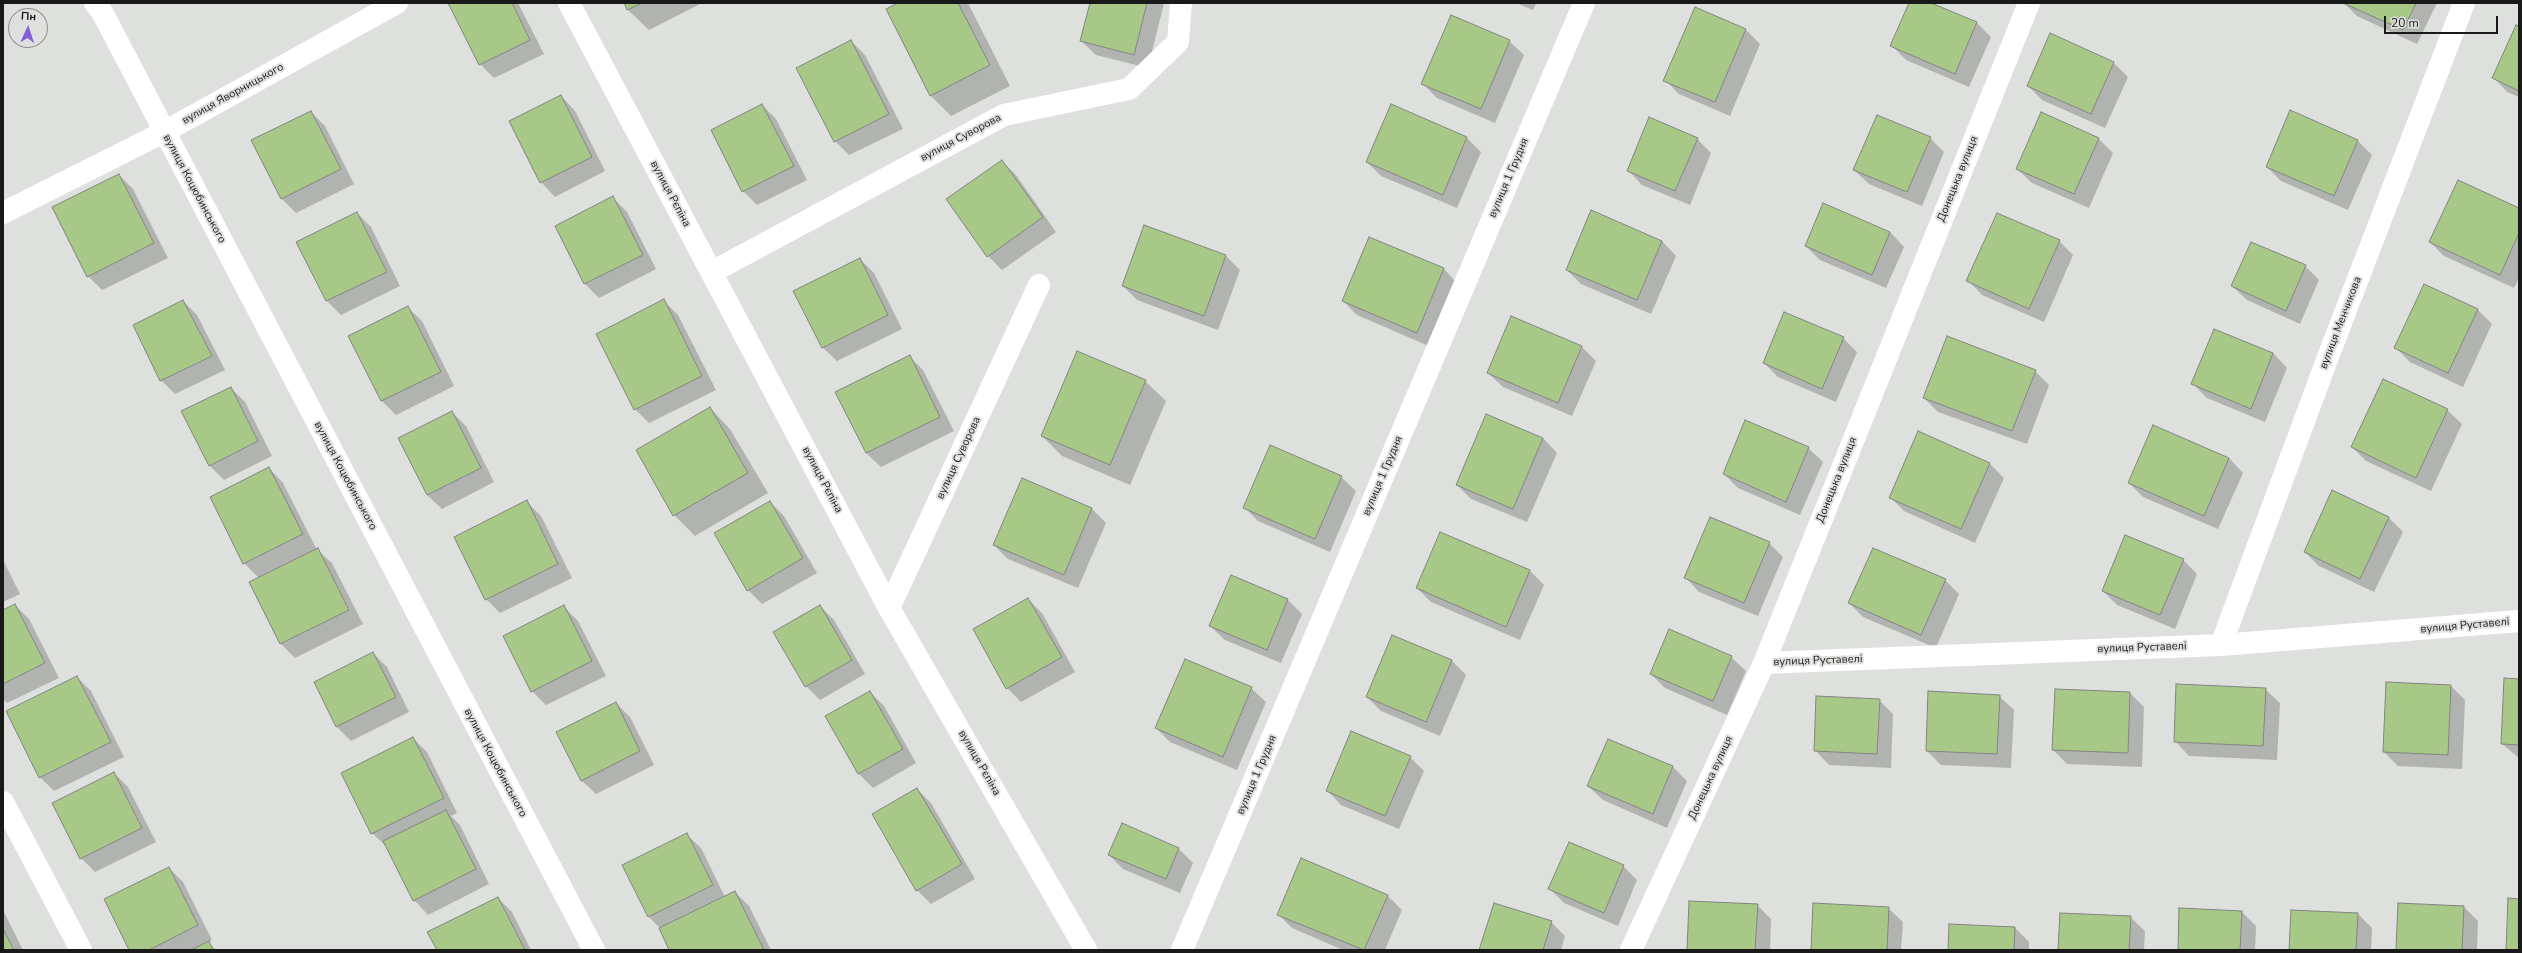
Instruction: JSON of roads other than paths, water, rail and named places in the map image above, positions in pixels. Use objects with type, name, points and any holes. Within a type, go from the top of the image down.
[{"type":"street","name":"вулиця Коцюбинського","points":[[95,3],[102,12],[594,950]]},
{"type":"street","name":"вулиця Яворницького","points":[[3,213],[164,132],[397,3]]},
{"type":"street","name":"вулиця Рєпіна","points":[[569,3],[889,608],[1086,950]]},
{"type":"street","name":"вулиця Суворова","points":[[712,272],[1004,115],[1129,89],[1178,42],[1181,3]]},
{"type":"street","name":"вулиця 1 Грудня","points":[[1182,950],[1584,3]]},
{"type":"street","name":"Донецька вулиця","points":[[1631,950],[1764,663],[2029,3]]},
{"type":"street","name":"вулиця Менчикова","points":[[2221,645],[2325,364],[2464,3]]},
{"type":"street","name":"вулиця Суворова","points":[[889,608],[1039,285]]},
{"type":"street","name":"вулиця Руставелі","points":[[1764,663],[2221,645],[2519,621]]},
{"type":"street","points":[[3,802],[81,950]]}]
